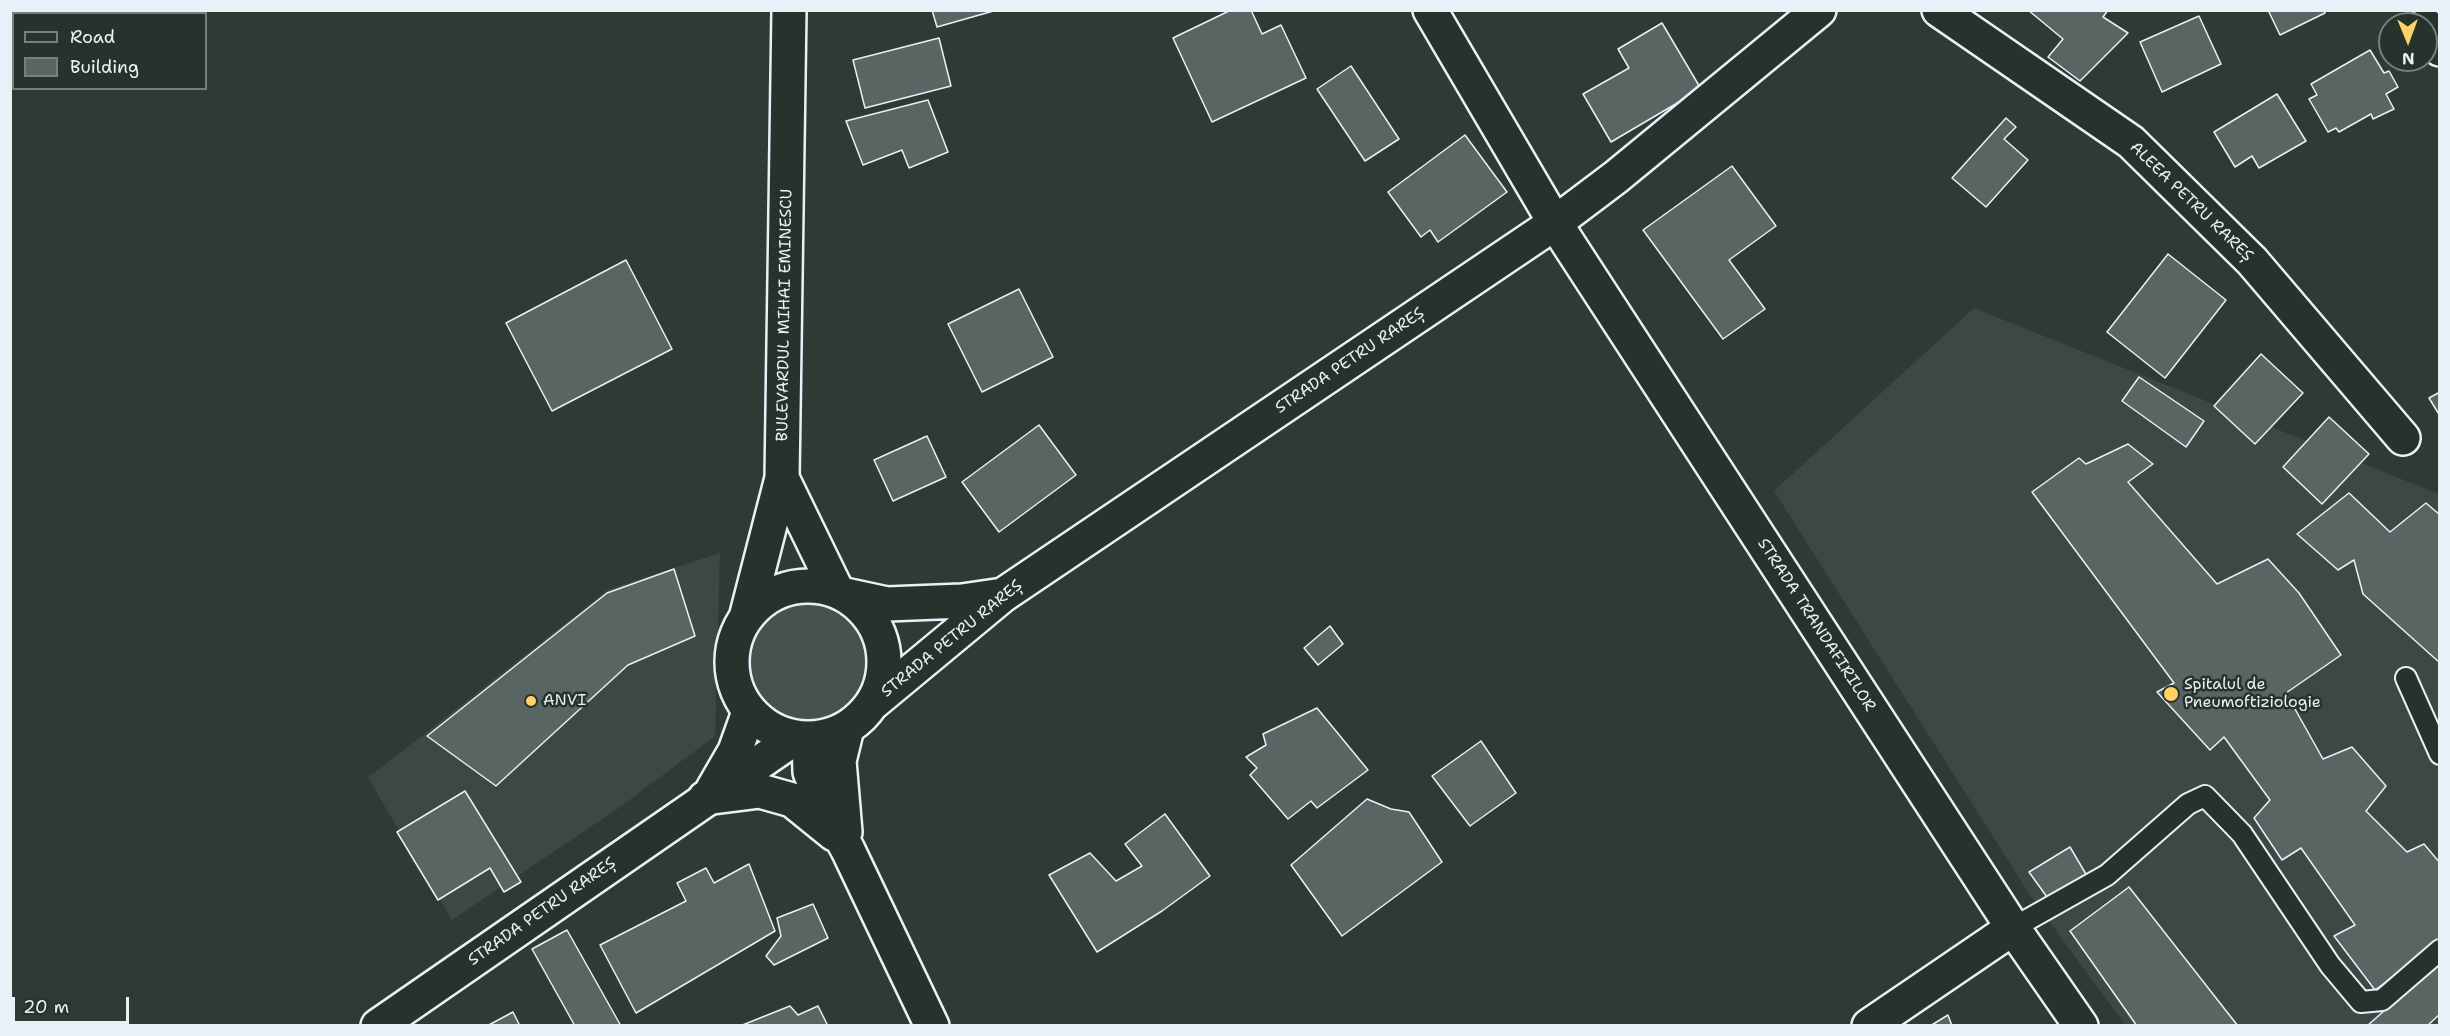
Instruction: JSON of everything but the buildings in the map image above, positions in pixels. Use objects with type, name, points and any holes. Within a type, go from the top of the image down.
[{"type":"street","name":"BULEVARDUL MIHAI EMINESCU","points":[[747,614],[782,478],[789,10]]},
{"type":"street","name":"STRADA TRANDAFIRILOR","points":[[1430,10],[1555,223],[2013,928],[2081,1026]]},
{"type":"street","name":"STRADA PETRU RAREȘ","points":[[874,702],[1003,595],[1555,223],[1616,177],[1819,10]]},
{"type":"street","name":"ALEEA PETRU RAREȘ","points":[[1939,10],[2132,142],[2252,261],[2403,438]]},
{"type":"street","points":[[782,478],[841,593],[865,611],[878,632],[884,655],[883,679],[874,702],[862,717],[847,728],[829,736],[802,739],[769,729],[748,712],[735,689],[730,664],[734,638],[747,614],[766,598],[788,588],[813,586],[841,593],[887,604],[962,601],[1003,595]]},
{"type":"street","name":"STRADA PETRU RAREȘ","points":[[705,798],[728,766],[748,712]]},
{"type":"street","points":[[846,846],[840,761],[847,728]]},
{"type":"street","points":[[802,739],[810,772],[823,804],[846,846],[932,1026]]},
{"type":"street","name":"STRADA PETRU RAREȘ","points":[[378,1026],[705,798],[802,739]]},
{"type":"street","points":[[705,798],[760,791],[792,800],[822,823],[846,846]]},
{"type":"street","points":[[1869,1026],[2013,928]]},
{"type":"lane","points":[[2406,678],[2439,754]]},
{"type":"lane","points":[[2013,928],[2107,875],[2188,804],[2205,796],[2242,834],[2330,965],[2361,1002],[2382,1000],[2439,950]]},
{"type":"shaded area","name":"Spitalul de Pneumoftiziologie","points":[[1974,308],[2439,494],[2439,1025],[2125,1025],[2030,895],[1774,491]]},
{"type":"shaded area","points":[[720,553],[715,736],[616,810],[452,920],[368,778],[609,589]]},
{"type":"shaded area","points":[[808,597],[833,602],[854,615],[867,636],[872,661],[867,686],[854,707],[833,720],[808,725],[783,720],[762,707],[749,686],[744,661],[749,636],[762,615],[783,602]]},
{"type":"place","name":"Spitalul de Pneumoftiziologie","points":[[2171,694]]},
{"type":"place","name":"ANVI","points":[[531,701]]}]
